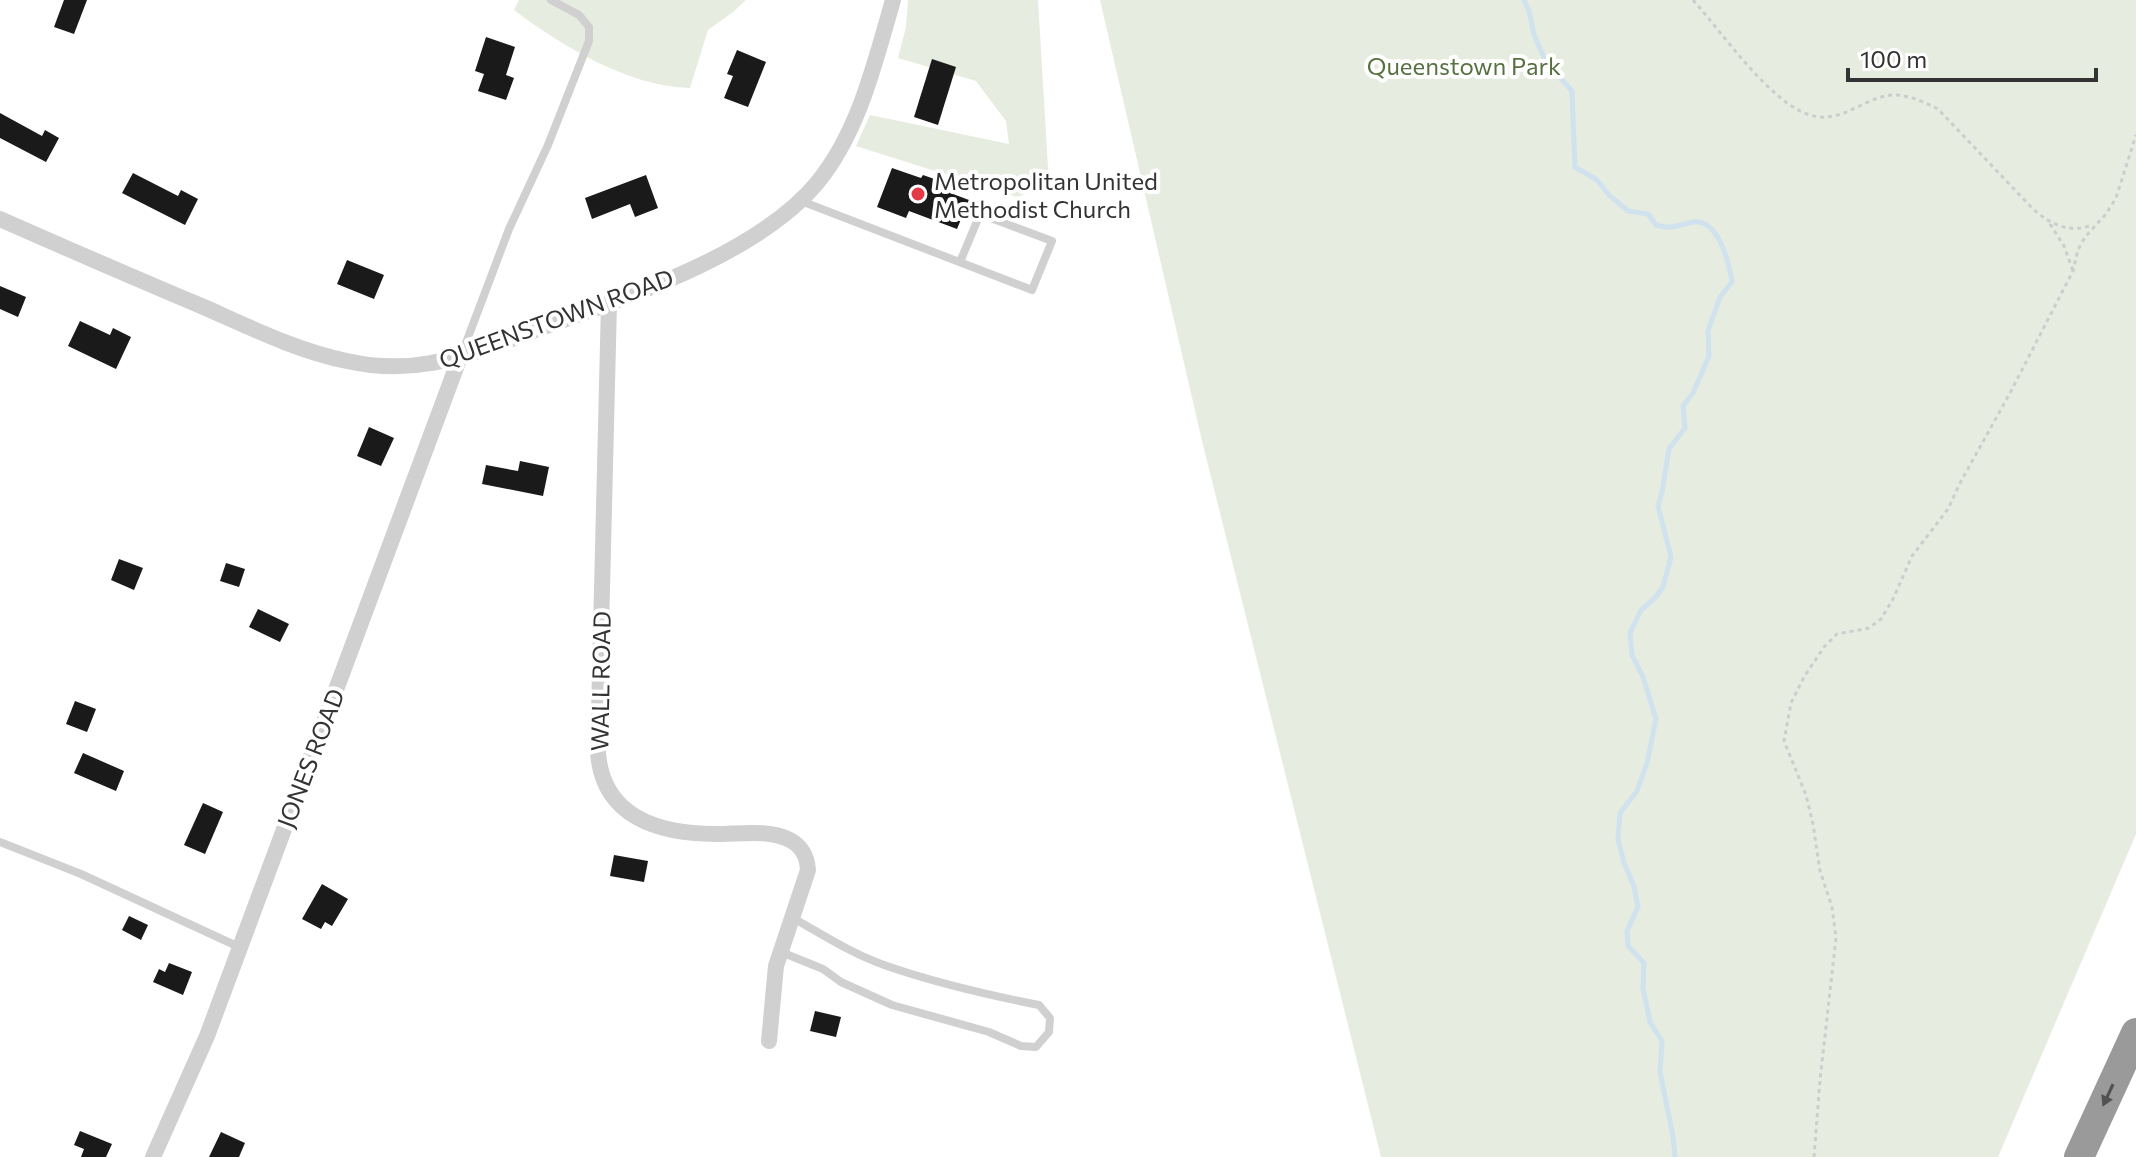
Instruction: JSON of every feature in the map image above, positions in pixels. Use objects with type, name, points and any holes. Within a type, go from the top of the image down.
[{"type":"highway","points":[[2079,1157],[2136,1033]]},
{"type":"street","name":"QUEENSTOWN ROAD","points":[[0,219],[244,325],[348,362],[400,366],[460,357],[682,274],[729,250],[782,217],[819,181],[850,128],[873,69],[893,0]]},
{"type":"street","name":"WALL ROAD","points":[[609,303],[599,771],[624,810],[653,825],[709,834],[777,836],[790,840],[807,858],[808,870],[776,966],[769,1041]]},
{"type":"street","name":"JONES ROAD","points":[[153,1157],[207,1036],[460,357]]},
{"type":"lane","points":[[460,357],[509,229],[548,145],[589,41],[589,27],[579,15],[551,0]]},
{"type":"lane","points":[[801,201],[1032,290],[1052,241],[980,214],[960,262]]},
{"type":"lane","points":[[0,842],[81,874],[239,947]]},
{"type":"lane","points":[[781,952],[823,969],[841,982],[892,1005],[989,1032],[1021,1046],[1036,1047],[1049,1032],[1050,1018],[1039,1005],[885,966],[793,918]]},
{"type":"path","points":[[1693,0],[1744,60],[1794,109],[1812,116],[1833,117],[1886,96],[1921,100],[1938,109],[2048,222],[2064,246],[2073,271]]},
{"type":"path","points":[[1814,1157],[1836,938],[1832,907],[1820,871],[1806,795],[1784,741],[1791,703],[1824,647],[1837,634],[1869,628],[1881,619],[1912,556],[1948,509],[2073,271],[2085,237],[2116,198],[2136,135]]},
{"type":"path","points":[[2048,222],[2081,229],[2095,223]]},
{"type":"green space","points":[[519,0],[746,0],[708,30],[690,88],[644,80],[597,62],[514,10]]},
{"type":"green space","points":[[908,0],[1038,0],[1049,185],[1017,197],[856,146],[870,115],[1009,144],[1006,121],[976,81],[898,58],[906,27]]},
{"type":"green space","name":"Queenstown Park","points":[[1100,0],[2136,0],[2136,834],[1998,1157],[1381,1157],[1203,445]]},
{"type":"building","points":[[64,0],[87,0],[74,34],[54,27]]},
{"type":"building","points":[[486,37],[515,47],[506,75],[514,78],[506,100],[478,91],[484,74],[475,71]]},
{"type":"building","points":[[737,50],[766,62],[748,107],[724,98],[733,76],[727,74]]},
{"type":"building","points":[[932,59],[956,67],[938,125],[914,117]]},
{"type":"building","points":[[0,113],[42,136],[45,130],[59,138],[46,162],[0,138]]},
{"type":"building","name":"Metropolitan United Methodist Church","points":[[892,168],[940,181],[937,188],[969,200],[957,229],[909,211],[906,218],[877,207]]},
{"type":"building","points":[[133,173],[178,196],[181,190],[198,199],[185,225],[122,193]]},
{"type":"building","points":[[646,175],[658,208],[635,217],[630,204],[592,219],[585,198]]},
{"type":"building","points":[[347,260],[384,275],[374,299],[337,284]]},
{"type":"building","points":[[0,286],[26,297],[18,317],[0,309]]},
{"type":"building","points":[[80,321],[110,335],[113,328],[131,337],[116,369],[68,346]]},
{"type":"building","points":[[369,427],[394,438],[381,466],[357,456]]},
{"type":"building","points":[[520,461],[549,467],[543,496],[482,484],[486,465],[518,471]]},
{"type":"building","points":[[119,559],[143,568],[134,590],[111,580]]},
{"type":"building","points":[[226,563],[245,569],[239,587],[220,581]]},
{"type":"building","points":[[258,609],[289,624],[280,642],[249,627]]},
{"type":"building","points":[[75,701],[96,709],[87,732],[66,724]]},
{"type":"building","points":[[83,753],[124,771],[116,791],[74,773]]},
{"type":"building","points":[[203,803],[223,812],[205,854],[184,845]]},
{"type":"building","points":[[614,855],[648,861],[644,882],[610,876]]},
{"type":"building","points":[[322,884],[348,899],[332,926],[325,922],[321,929],[302,919]]},
{"type":"building","points":[[129,916],[148,925],[141,940],[122,930]]},
{"type":"building","points":[[169,963],[192,972],[183,995],[153,982],[159,969],[165,972]]},
{"type":"building","points":[[815,1011],[841,1017],[836,1037],[810,1031]]},
{"type":"building","points":[[80,1131],[112,1144],[106,1157],[81,1157],[84,1149],[74,1145]]},
{"type":"building","points":[[221,1132],[245,1143],[239,1157],[209,1157]]},
{"type":"waterway","points":[[1524,0],[1546,62],[1572,91],[1575,167],[1597,180],[1628,211],[1648,214],[1656,225],[1672,227],[1693,222],[1710,227],[1721,244],[1732,282],[1720,297],[1708,331],[1709,356],[1693,393],[1683,406],[1685,428],[1669,449],[1658,506],[1671,557],[1663,587],[1641,610],[1630,633],[1632,655],[1643,677],[1656,719],[1647,763],[1637,791],[1620,813],[1618,839],[1638,907],[1627,931],[1628,946],[1644,963],[1643,988],[1650,1022],[1662,1041],[1660,1072],[1675,1157]]},
{"type":"place","name":"Metropolitan United Methodist Church","points":[[918,194]]}]
